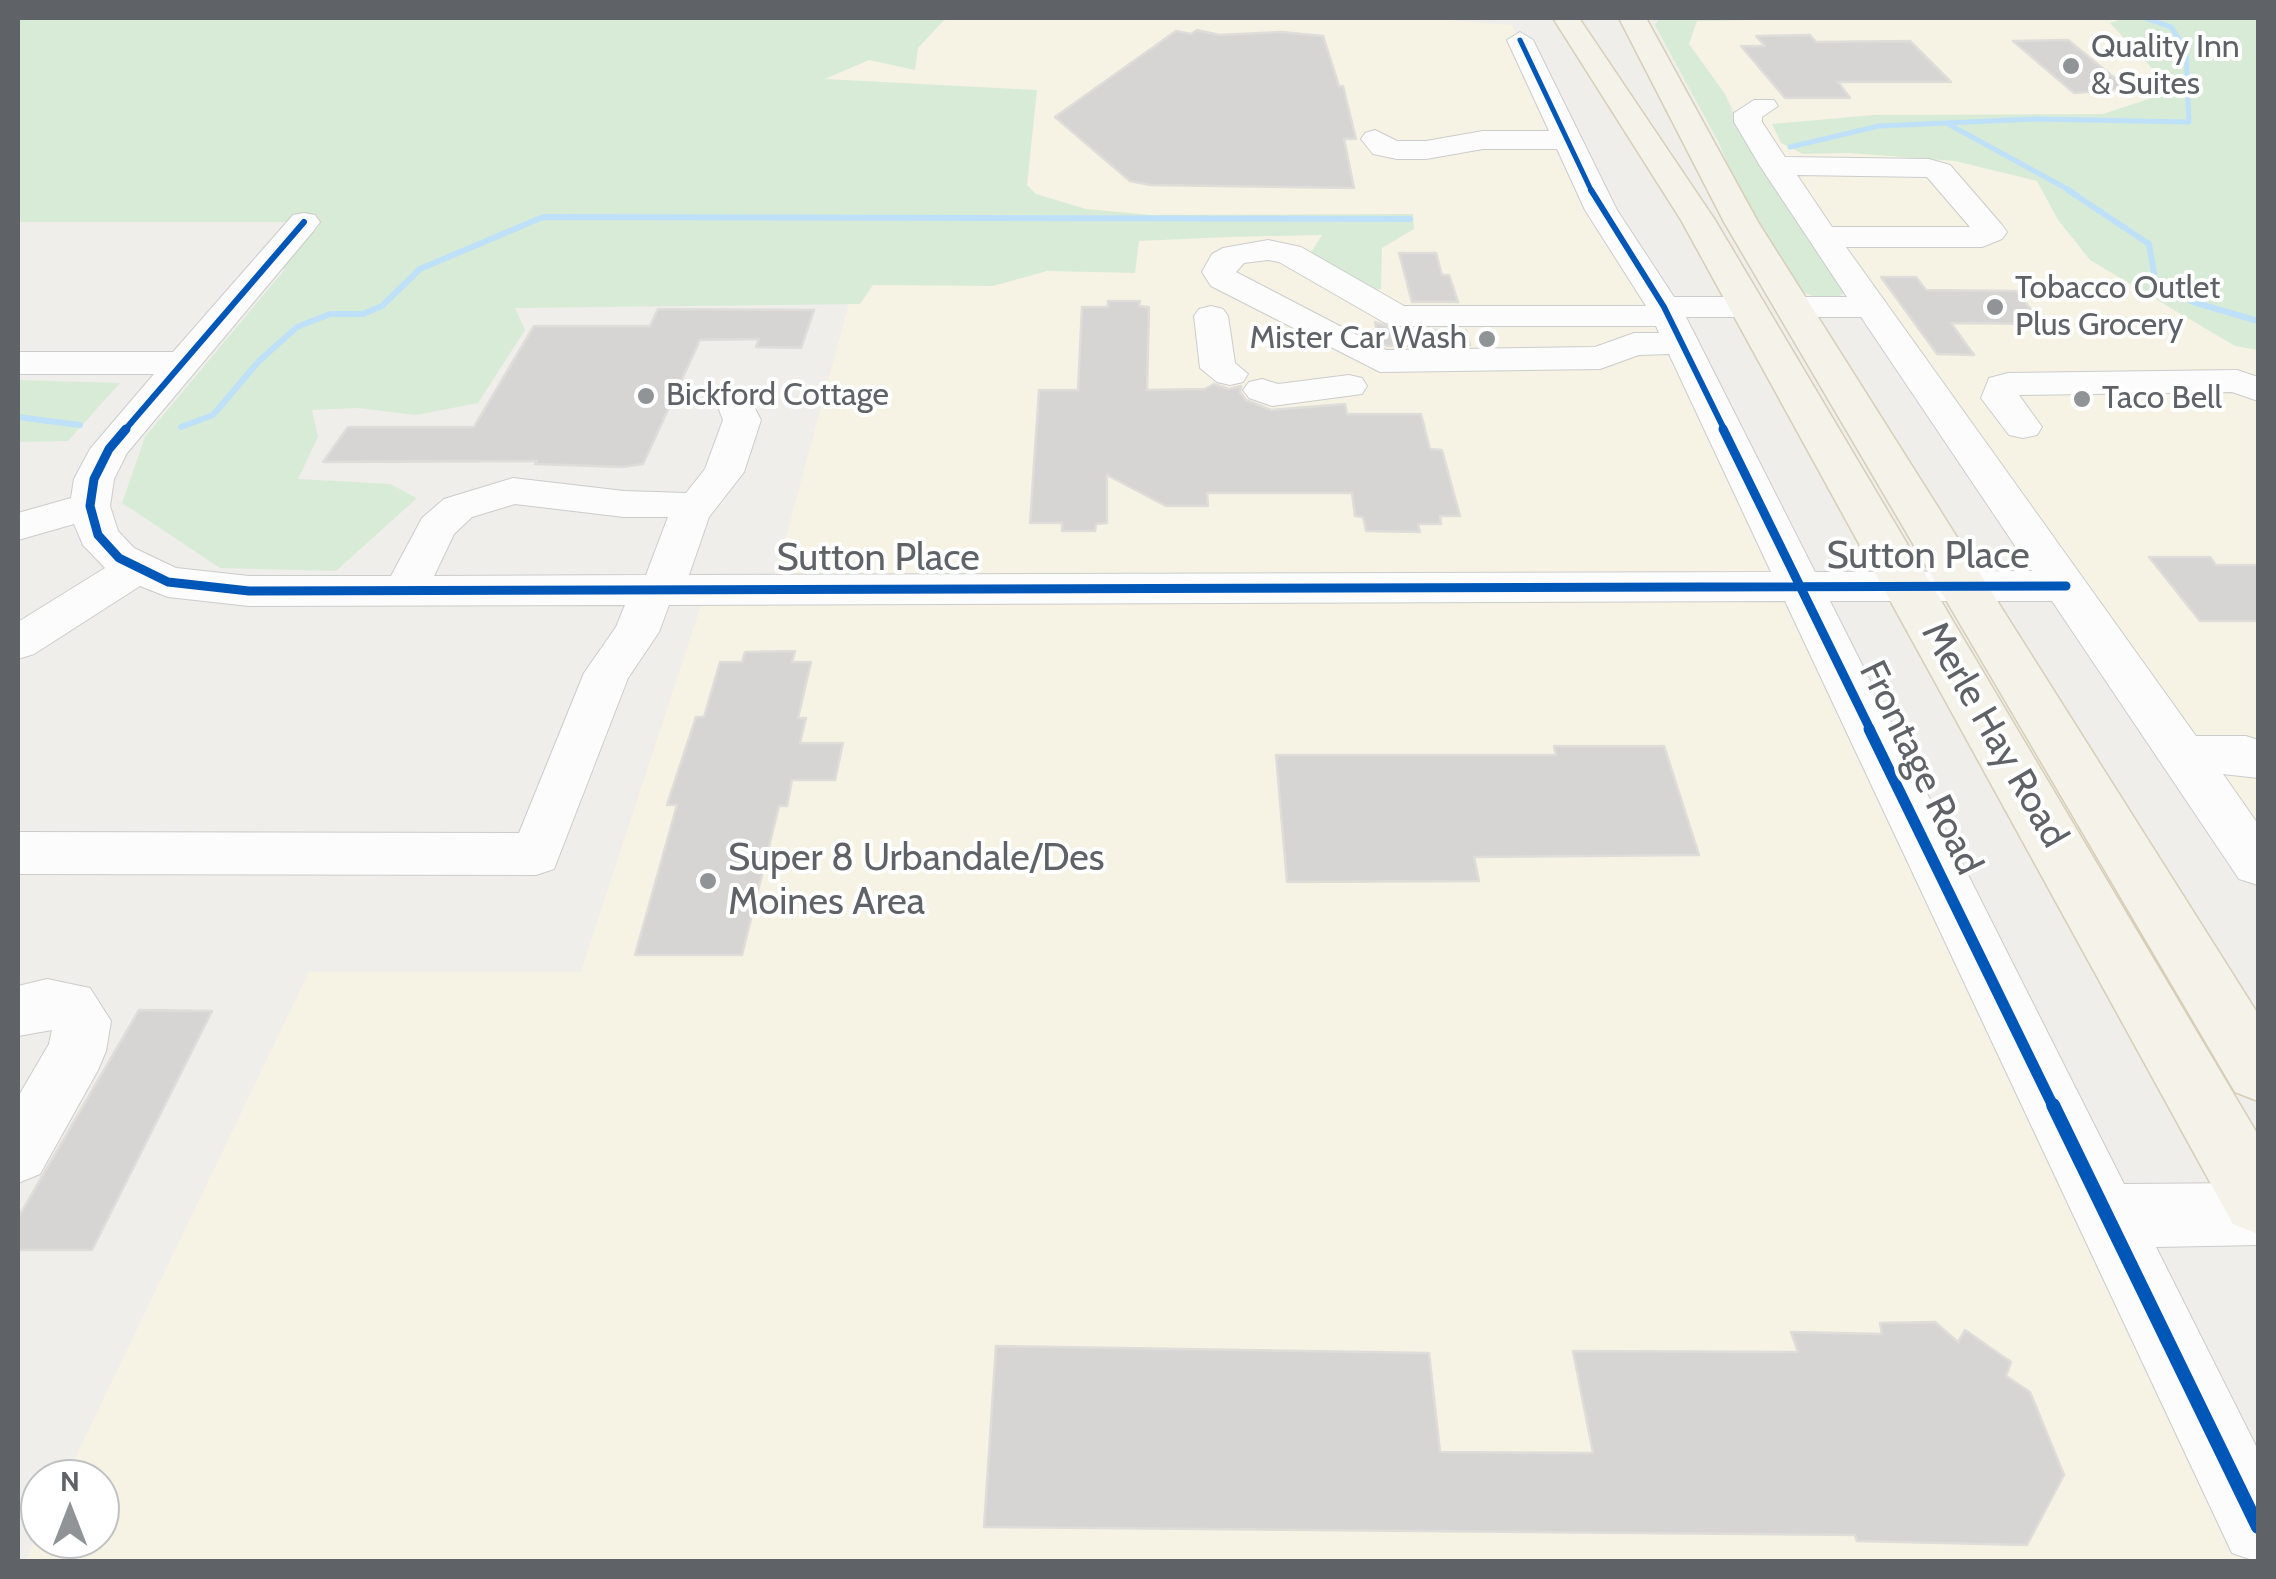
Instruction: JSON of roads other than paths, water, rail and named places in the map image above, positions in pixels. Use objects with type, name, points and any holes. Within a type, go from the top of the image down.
[{"type":"main road","name":"Merle Hay Road","points":[[1566,18],[1698,220],[1771,307],[1965,587],[2258,1071]]},
{"type":"main road","name":"Merle Hay Road","points":[[1632,18],[1741,222],[1771,307],[1909,587],[2258,1200]]},
{"type":"street","name":"Frontage Road","points":[[1520,40],[1600,210],[1671,322],[2258,1527]]},
{"type":"street","points":[[1764,106],[1748,113],[1748,122],[1775,166],[2258,864]]},
{"type":"street","points":[[1435,120],[1564,134]]},
{"type":"street","points":[[1378,128],[1383,148],[1398,150],[1564,134]]},
{"type":"street","points":[[1775,166],[1929,168],[1938,172],[1991,232],[1982,237],[1822,237]]},
{"type":"street","points":[[18,527],[90,506],[94,479],[109,449],[304,222]]},
{"type":"street","points":[[1671,322],[1600,358],[1380,360],[1223,279],[1219,272],[1224,261],[1235,255],[1268,250],[1288,254],[1397,316],[1671,322],[1771,307],[1871,307]]},
{"type":"street","points":[[1211,316],[1218,368],[1282,394],[1348,386]]},
{"type":"street","points":[[18,363],[182,363]]},
{"type":"street","points":[[2022,427],[2000,398],[2002,386],[2237,381],[2258,390]]},
{"type":"street","points":[[18,853],[536,854],[607,673],[638,632],[690,514],[724,472],[739,436],[742,420],[737,407]]},
{"type":"street","points":[[405,590],[437,526],[458,508],[482,498],[513,491],[541,492],[624,504],[680,504],[690,514]]},
{"type":"street","name":"Sutton Place","points":[[90,506],[98,535],[119,558],[168,582],[204,589],[2066,586]]},
{"type":"street","points":[[18,643],[137,568]]},
{"type":"street","points":[[2182,754],[2254,754]]},
{"type":"street","points":[[18,1011],[47,1004],[70,1006],[82,1021],[77,1051],[24,1132]]},
{"type":"street","points":[[2106,1216],[2258,1214]]},
{"type":"waterway","points":[[1790,147],[1879,126],[2035,119],[2189,122],[2186,49],[2171,27],[2145,18]]},
{"type":"waterway","points":[[1950,125],[2073,192]]},
{"type":"waterway","points":[[2068,190],[2149,244],[2155,279],[2193,302],[2258,321]]},
{"type":"waterway","points":[[181,427],[213,415],[259,361],[297,327],[330,314],[363,314],[382,306],[420,269],[543,217],[1410,219]]},
{"type":"waterway","points":[[18,417],[80,425]]},
{"type":"place","name":"Quality Inn & Suites","points":[[2071,66]]},
{"type":"place","name":"Tobacco Outlet Plus Grocery","points":[[1995,307]]},
{"type":"place","name":"Mister Car Wash","points":[[1487,339]]},
{"type":"place","name":"Bickford Cottage","points":[[646,396]]},
{"type":"place","name":"Taco Bell","points":[[2082,399]]},
{"type":"place","name":"Super 8 Urbandale/Des Moines Area","points":[[708,881]]}]
